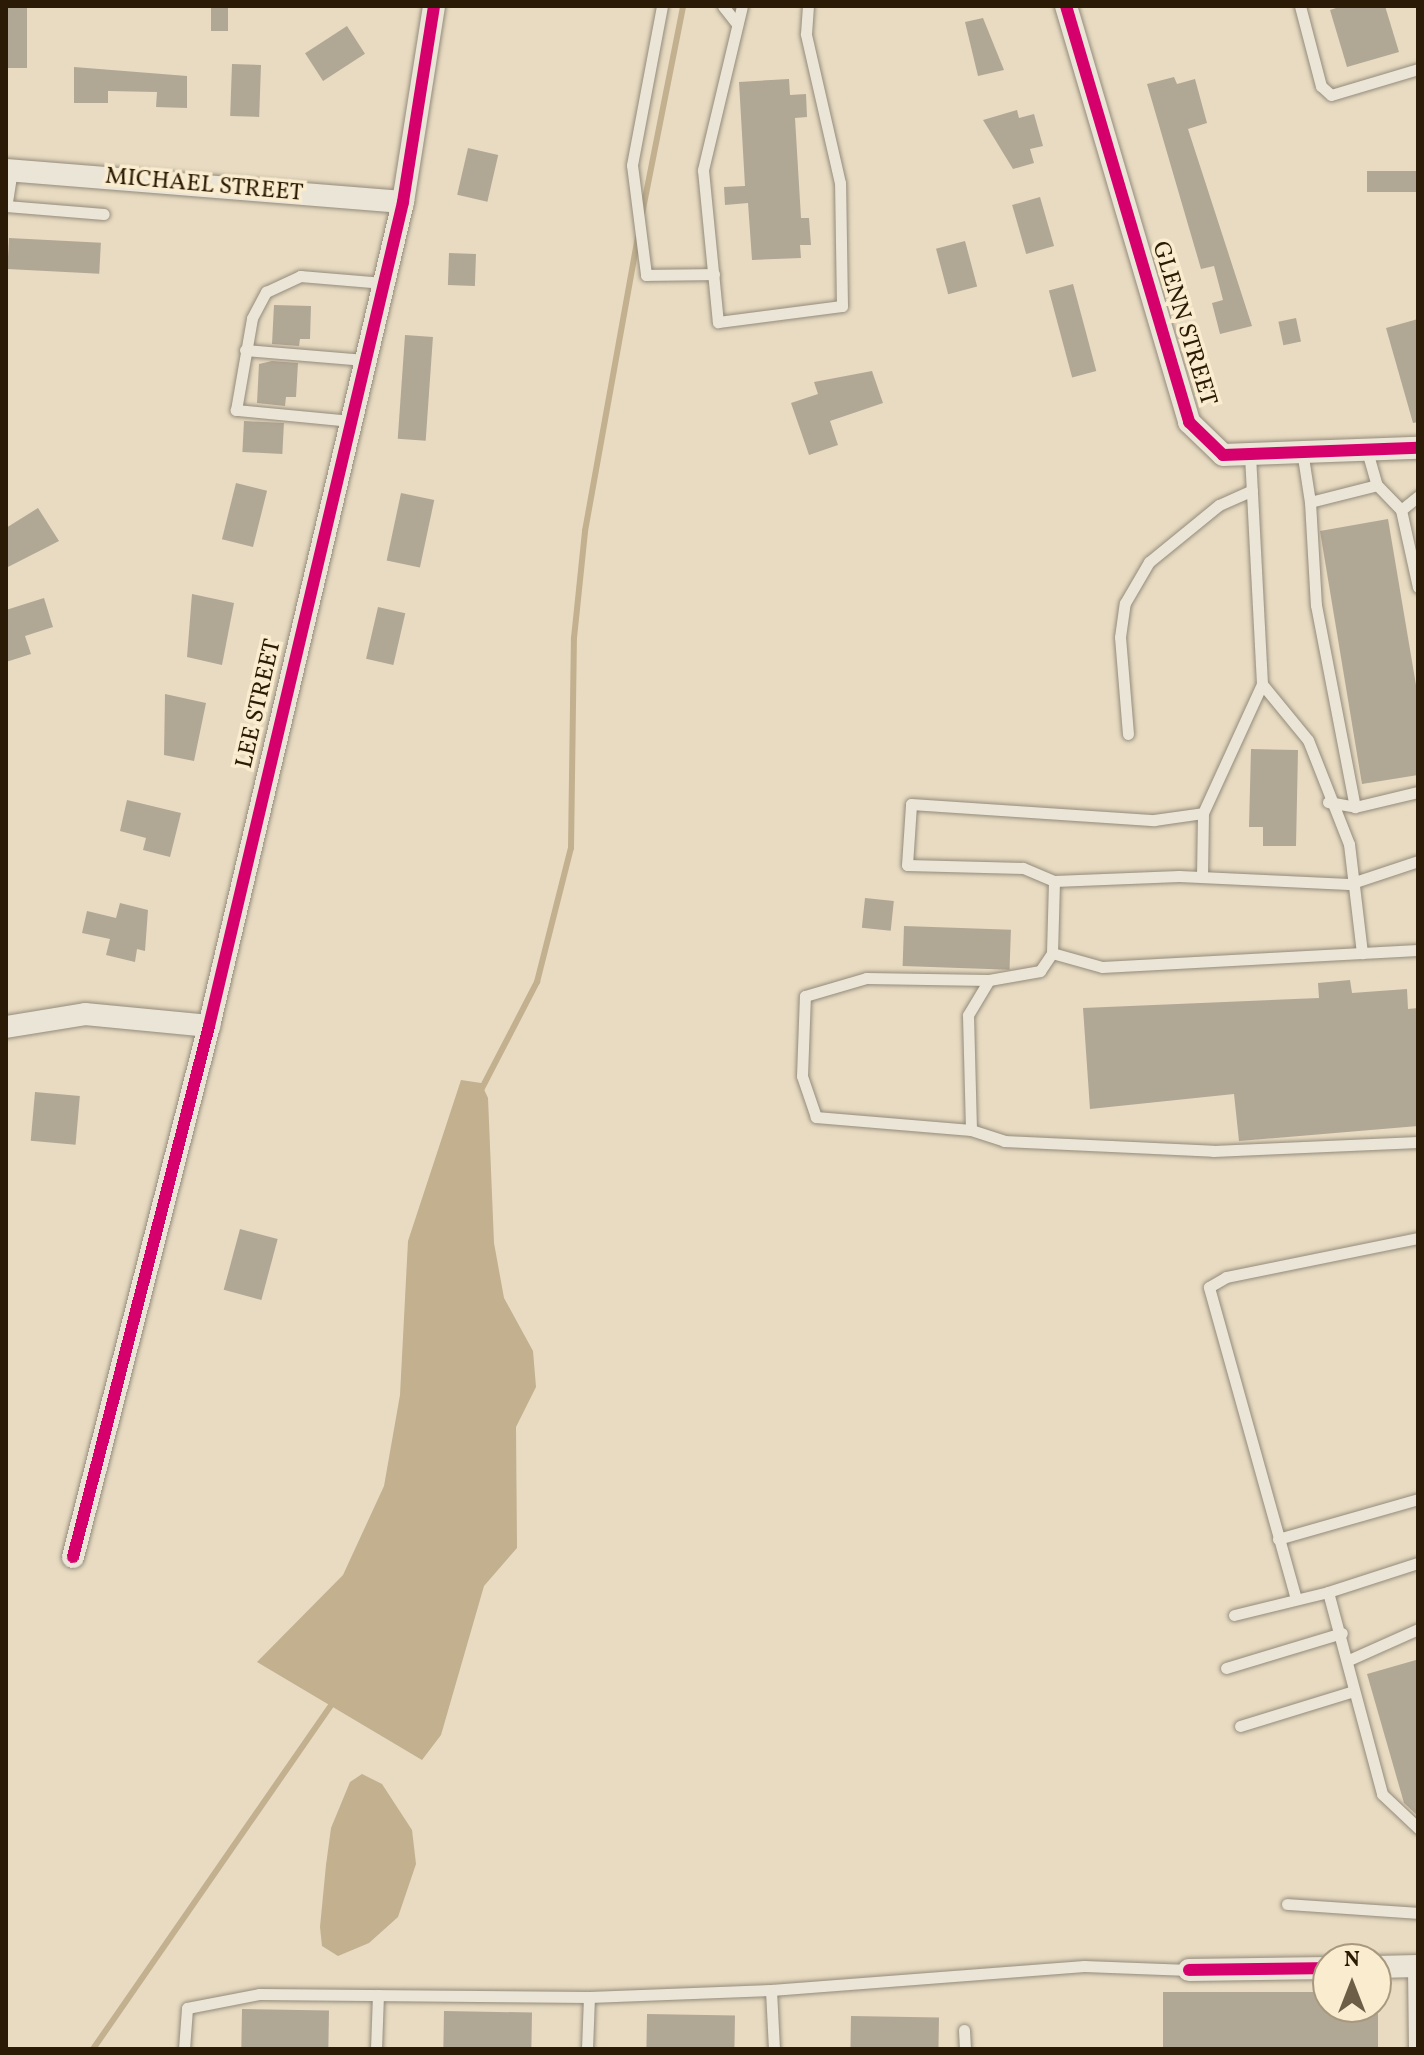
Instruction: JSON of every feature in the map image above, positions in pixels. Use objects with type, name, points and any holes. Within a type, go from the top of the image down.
[{"type":"street","name":"LEE STREET","points":[[73,1557],[209,1026],[403,202],[434,6]]},
{"type":"street","name":"GLENN STREET","points":[[1066,6],[1189,422],[1223,455],[1303,457],[1418,448]]},
{"type":"street","name":"MICHAEL STREET","points":[[9,170],[403,202]]},
{"type":"street","points":[[6,1027],[85,1014],[209,1026]]},
{"type":"street","points":[[1392,1967],[1416,1966]]},
{"type":"street","points":[[1189,1970],[1312,1968]]},
{"type":"lane","points":[[662,6],[632,165],[646,275],[714,274]]},
{"type":"lane","points":[[723,6],[737,24]]},
{"type":"lane","points":[[742,6],[703,170],[718,322],[842,306],[840,183],[806,34],[808,6]]},
{"type":"lane","points":[[1300,6],[1321,86],[1331,95],[1418,69]]},
{"type":"lane","points":[[9,170],[6,206],[104,214]]},
{"type":"lane","points":[[351,421],[236,410],[252,318],[280,281],[329,275],[384,283]]},
{"type":"lane","points":[[245,350],[365,360]]},
{"type":"lane","points":[[1367,451],[1377,485],[1401,510],[1418,587]]},
{"type":"lane","points":[[1202,877],[1203,813],[1262,684],[1250,455]]},
{"type":"lane","points":[[1303,457],[1310,502],[1316,605],[1355,807]]},
{"type":"lane","points":[[1310,502],[1377,485]]},
{"type":"lane","points":[[1128,734],[1120,637],[1125,603],[1149,562],[1219,505],[1252,490]]},
{"type":"lane","points":[[1401,510],[1418,496]]},
{"type":"lane","points":[[1262,684],[1308,740],[1328,802],[1349,844],[1349,884],[1362,953]]},
{"type":"lane","points":[[1328,802],[1355,807],[1418,792]]},
{"type":"lane","points":[[1203,813],[1154,820],[911,804],[907,865],[1023,868],[1054,881],[1202,877],[1349,884],[1418,861]]},
{"type":"lane","points":[[1054,881],[1052,953],[1040,971],[989,980],[866,978],[805,996],[802,1076],[816,1117],[971,1130],[1004,1141],[1213,1151],[1418,1142]]},
{"type":"lane","points":[[1052,953],[1102,967],[1418,950]]},
{"type":"lane","points":[[971,1130],[968,1015],[989,980]]},
{"type":"lane","points":[[1296,1599],[1209,1287],[1226,1277],[1418,1238]]},
{"type":"lane","points":[[1278,1539],[1418,1499]]},
{"type":"lane","points":[[1234,1615],[1328,1592],[1418,1563]]},
{"type":"lane","points":[[1328,1592],[1351,1659],[1354,1691],[1382,1794],[1418,1828]]},
{"type":"lane","points":[[1351,1659],[1418,1629]]},
{"type":"lane","points":[[1226,1668],[1342,1633]]},
{"type":"lane","points":[[1240,1726],[1354,1691]]},
{"type":"lane","points":[[1287,1904],[1418,1913]]},
{"type":"lane","points":[[184,2049],[187,2008],[259,1994],[589,1997],[771,1990],[1084,1966],[1189,1970]]},
{"type":"lane","points":[[1414,2049],[1416,1966]]},
{"type":"lane","points":[[771,1990],[774,2049]]},
{"type":"lane","points":[[376,2049],[378,1995]]},
{"type":"lane","points":[[587,2049],[589,1997]]},
{"type":"lane","points":[[964,2030],[965,2049]]},
{"type":"shaded area","points":[[461,1080],[481,1083],[488,1098],[494,1243],[504,1298],[533,1351],[536,1387],[516,1427],[517,1548],[484,1586],[441,1735],[422,1760],[257,1662],[343,1575],[384,1486],[400,1395],[408,1241]]},
{"type":"shaded area","points":[[362,1774],[382,1784],[412,1830],[416,1864],[398,1917],[369,1943],[338,1956],[322,1946],[320,1927],[326,1865],[331,1828],[350,1782]]},
{"type":"building","points":[[6,6],[27,6],[27,68],[6,68]]},
{"type":"building","points":[[211,6],[228,6],[228,31],[211,31]]},
{"type":"building","points":[[1342,6],[1385,6],[1399,52],[1347,67],[1330,10]]},
{"type":"building","points":[[983,18],[1004,70],[978,76],[965,22]]},
{"type":"building","points":[[347,26],[365,54],[323,81],[305,53]]},
{"type":"building","points":[[232,64],[261,65],[259,117],[230,116]]},
{"type":"building","points":[[74,67],[187,76],[187,108],[156,107],[157,92],[108,91],[108,103],[74,103]]},
{"type":"building","points":[[1174,77],[1177,84],[1195,79],[1207,123],[1188,129],[1252,326],[1220,334],[1212,303],[1223,300],[1214,266],[1201,269],[1147,84]]},
{"type":"building","points":[[789,79],[790,95],[806,94],[807,117],[795,118],[801,218],[809,218],[811,245],[800,245],[801,258],[752,260],[748,203],[725,205],[724,187],[745,186],[739,82]]},
{"type":"building","points":[[1017,110],[1019,118],[1034,114],[1043,146],[1030,149],[1034,163],[1013,169],[983,120]]},
{"type":"building","points":[[468,148],[498,155],[487,202],[457,195]]},
{"type":"building","points":[[1367,171],[1418,171],[1418,192],[1367,192]]},
{"type":"building","points":[[1040,197],[1054,246],[1026,254],[1012,205]]},
{"type":"building","points":[[9,238],[101,243],[99,274],[7,269]]},
{"type":"building","points":[[965,241],[977,286],[948,294],[936,249]]},
{"type":"building","points":[[449,253],[476,254],[475,286],[448,285]]},
{"type":"building","points":[[1073,284],[1096,371],[1072,377],[1049,290]]},
{"type":"building","points":[[274,305],[311,306],[310,339],[300,339],[299,346],[272,344]]},
{"type":"building","points":[[1296,318],[1301,341],[1283,345],[1278,322]]},
{"type":"building","points":[[1418,319],[1418,422],[1413,423],[1386,328]]},
{"type":"building","points":[[405,335],[433,337],[426,441],[398,439]]},
{"type":"building","points":[[272,361],[298,363],[296,397],[286,397],[285,406],[257,403],[259,364]]},
{"type":"building","points":[[872,371],[883,403],[830,421],[838,445],[809,455],[791,403],[818,394],[814,382]]},
{"type":"building","points":[[244,421],[284,423],[282,454],[242,452]]},
{"type":"building","points":[[236,483],[267,491],[253,547],[222,539]]},
{"type":"building","points":[[401,493],[434,500],[420,568],[387,560]]},
{"type":"building","points":[[38,508],[59,541],[6,568],[6,528]]},
{"type":"building","points":[[1388,519],[1418,697],[1418,775],[1362,784],[1320,531]]},
{"type":"building","points":[[192,594],[234,603],[222,665],[187,657]]},
{"type":"building","points":[[44,598],[53,627],[25,636],[31,654],[6,662],[6,610]]},
{"type":"building","points":[[378,607],[405,613],[393,665],[366,659]]},
{"type":"building","points":[[165,694],[206,703],[194,761],[164,755]]},
{"type":"building","points":[[1251,749],[1298,750],[1296,846],[1263,846],[1263,827],[1249,827]]},
{"type":"building","points":[[127,800],[181,813],[170,857],[143,850],[146,838],[120,831]]},
{"type":"building","points":[[865,898],[894,901],[891,931],[862,928]]},
{"type":"building","points":[[120,903],[148,910],[145,951],[137,949],[135,962],[106,955],[110,939],[82,933],[87,911],[116,918]]},
{"type":"building","points":[[904,926],[1011,930],[1010,970],[903,966]]},
{"type":"building","points":[[1350,980],[1352,993],[1407,989],[1408,1009],[1418,1008],[1418,1126],[1239,1141],[1234,1094],[1090,1109],[1083,1008],[1319,998],[1318,983]]},
{"type":"building","points":[[35,1092],[80,1096],[76,1145],[31,1141]]},
{"type":"building","points":[[240,1229],[278,1239],[261,1300],[224,1290]]},
{"type":"building","points":[[1416,1660],[1418,1816],[1404,1803],[1367,1674]]},
{"type":"building","points":[[1163,1992],[1312,1992],[1312,2023],[1378,2023],[1378,2049],[1163,2049]]},
{"type":"building","points":[[242,2009],[329,2011],[328,2049],[241,2049]]},
{"type":"building","points":[[444,2011],[532,2013],[531,2049],[443,2049]]},
{"type":"building","points":[[647,2014],[735,2016],[734,2049],[646,2049]]},
{"type":"building","points":[[851,2016],[939,2018],[938,2049],[850,2049]]},
{"type":"waterway","points":[[642,214],[683,6]]},
{"type":"waterway","points":[[481,1090],[537,982],[571,848],[574,638],[585,531],[638,237]]},
{"type":"waterway","points":[[93,2049],[331,1705]]},
{"type":"cycle path","points":[[73,1557],[209,1026],[403,202],[434,6]]},
{"type":"cycle path","points":[[1066,6],[1189,422],[1223,455],[1418,448]]},
{"type":"cycle path","points":[[1189,1970],[1312,1968]]}]
